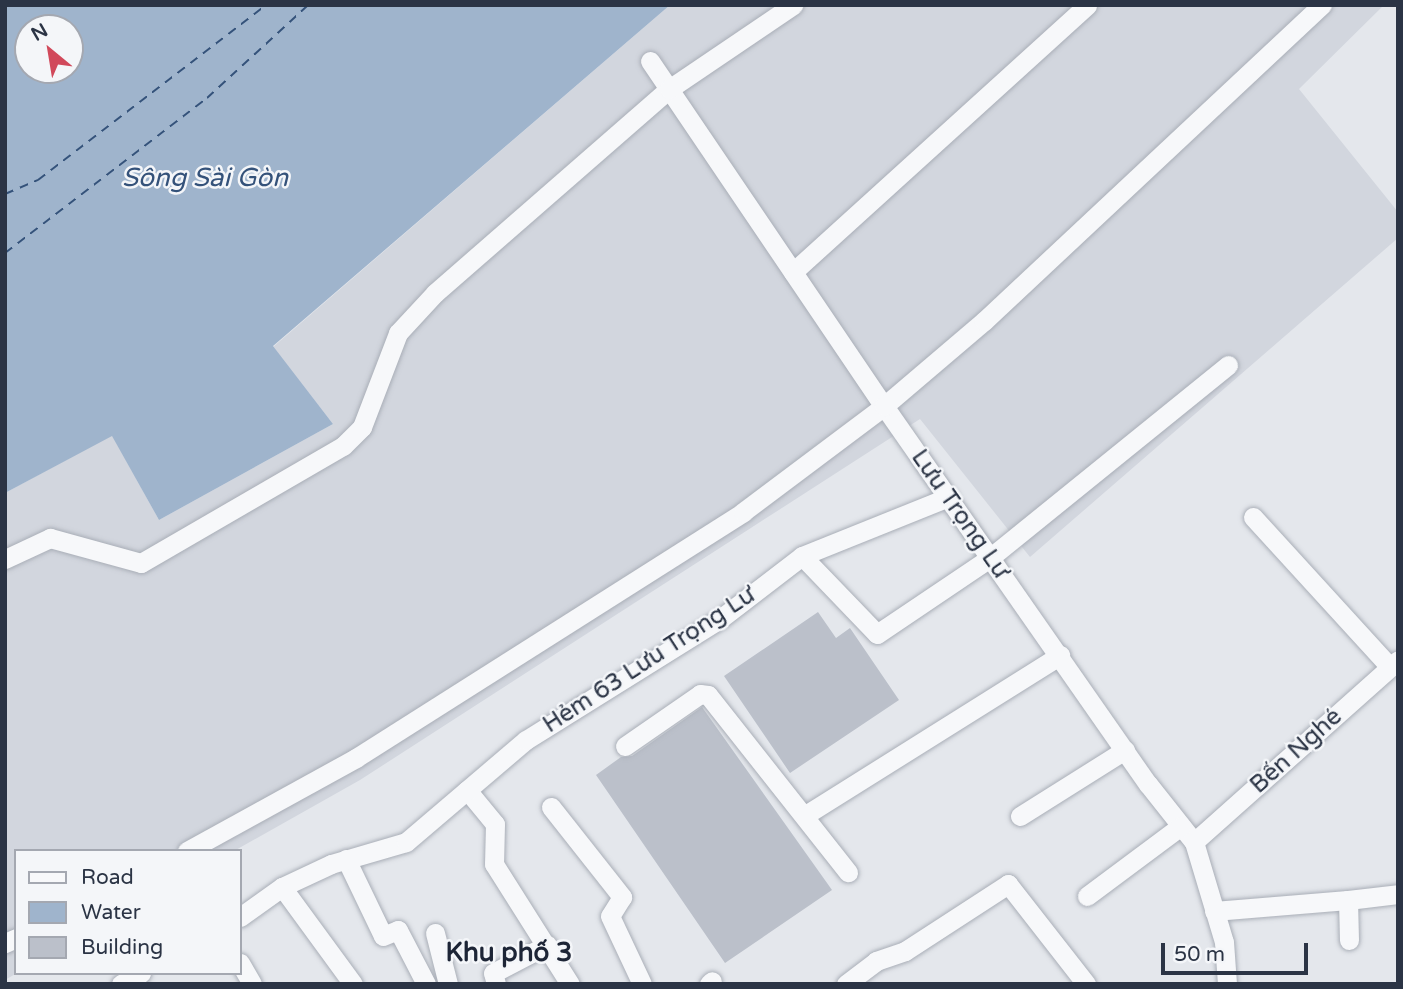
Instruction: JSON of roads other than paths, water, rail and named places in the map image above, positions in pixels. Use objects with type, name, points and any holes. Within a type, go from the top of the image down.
[{"type":"street","points":[[5,559],[50,538],[141,563],[343,446],[362,427],[398,333],[435,293],[669,89],[793,5]]},
{"type":"street","points":[[793,272],[1087,5]]},
{"type":"street","points":[[191,849],[356,758],[731,520],[884,406],[984,321],[1322,5]]},
{"type":"street","name":"Lưu Trọng Lư","points":[[650,61],[884,406],[1125,750],[1194,842],[1224,942],[1227,984]]},
{"type":"street","points":[[802,556],[877,634],[991,557],[1228,365]]},
{"type":"street","name":"Hẻm 63 Lưu Trọng Lư","points":[[346,859],[406,842],[526,740],[720,620],[802,556],[948,497]]},
{"type":"street","points":[[1253,517],[1394,663]]},
{"type":"street","points":[[807,814],[1060,655]]},
{"type":"street","name":"Bến Nghé","points":[[1194,842],[1394,663]]},
{"type":"street","points":[[625,746],[700,694],[708,695],[807,814],[848,872]]},
{"type":"street","points":[[1020,816],[1125,750]]},
{"type":"street","points":[[467,790],[495,824],[494,864],[570,984]]},
{"type":"street","points":[[551,807],[622,897],[610,916],[642,984]]},
{"type":"street","points":[[1087,895],[1181,826]]},
{"type":"street","points":[[242,916],[282,887],[346,859],[383,936],[398,930],[426,984]]},
{"type":"street","points":[[846,984],[876,961],[905,951],[1008,884],[1086,984]]},
{"type":"street","points":[[282,887],[353,984]]},
{"type":"street","points":[[1214,911],[1398,894]]},
{"type":"street","points":[[1348,900],[1349,940]]},
{"type":"street","points":[[435,933],[448,984]]},
{"type":"street","points":[[496,984],[493,973],[547,946]]},
{"type":"street","points":[[242,966],[252,984]]},
{"type":"street","points":[[121,984],[137,975]]},
{"type":"water","name":"Sông Sài Gòn","points":[[5,5],[670,5],[273,346],[333,424],[159,520],[112,436],[5,493]]},
{"type":"district","name":"Khu phố 3","points":[[509,953]]}]
